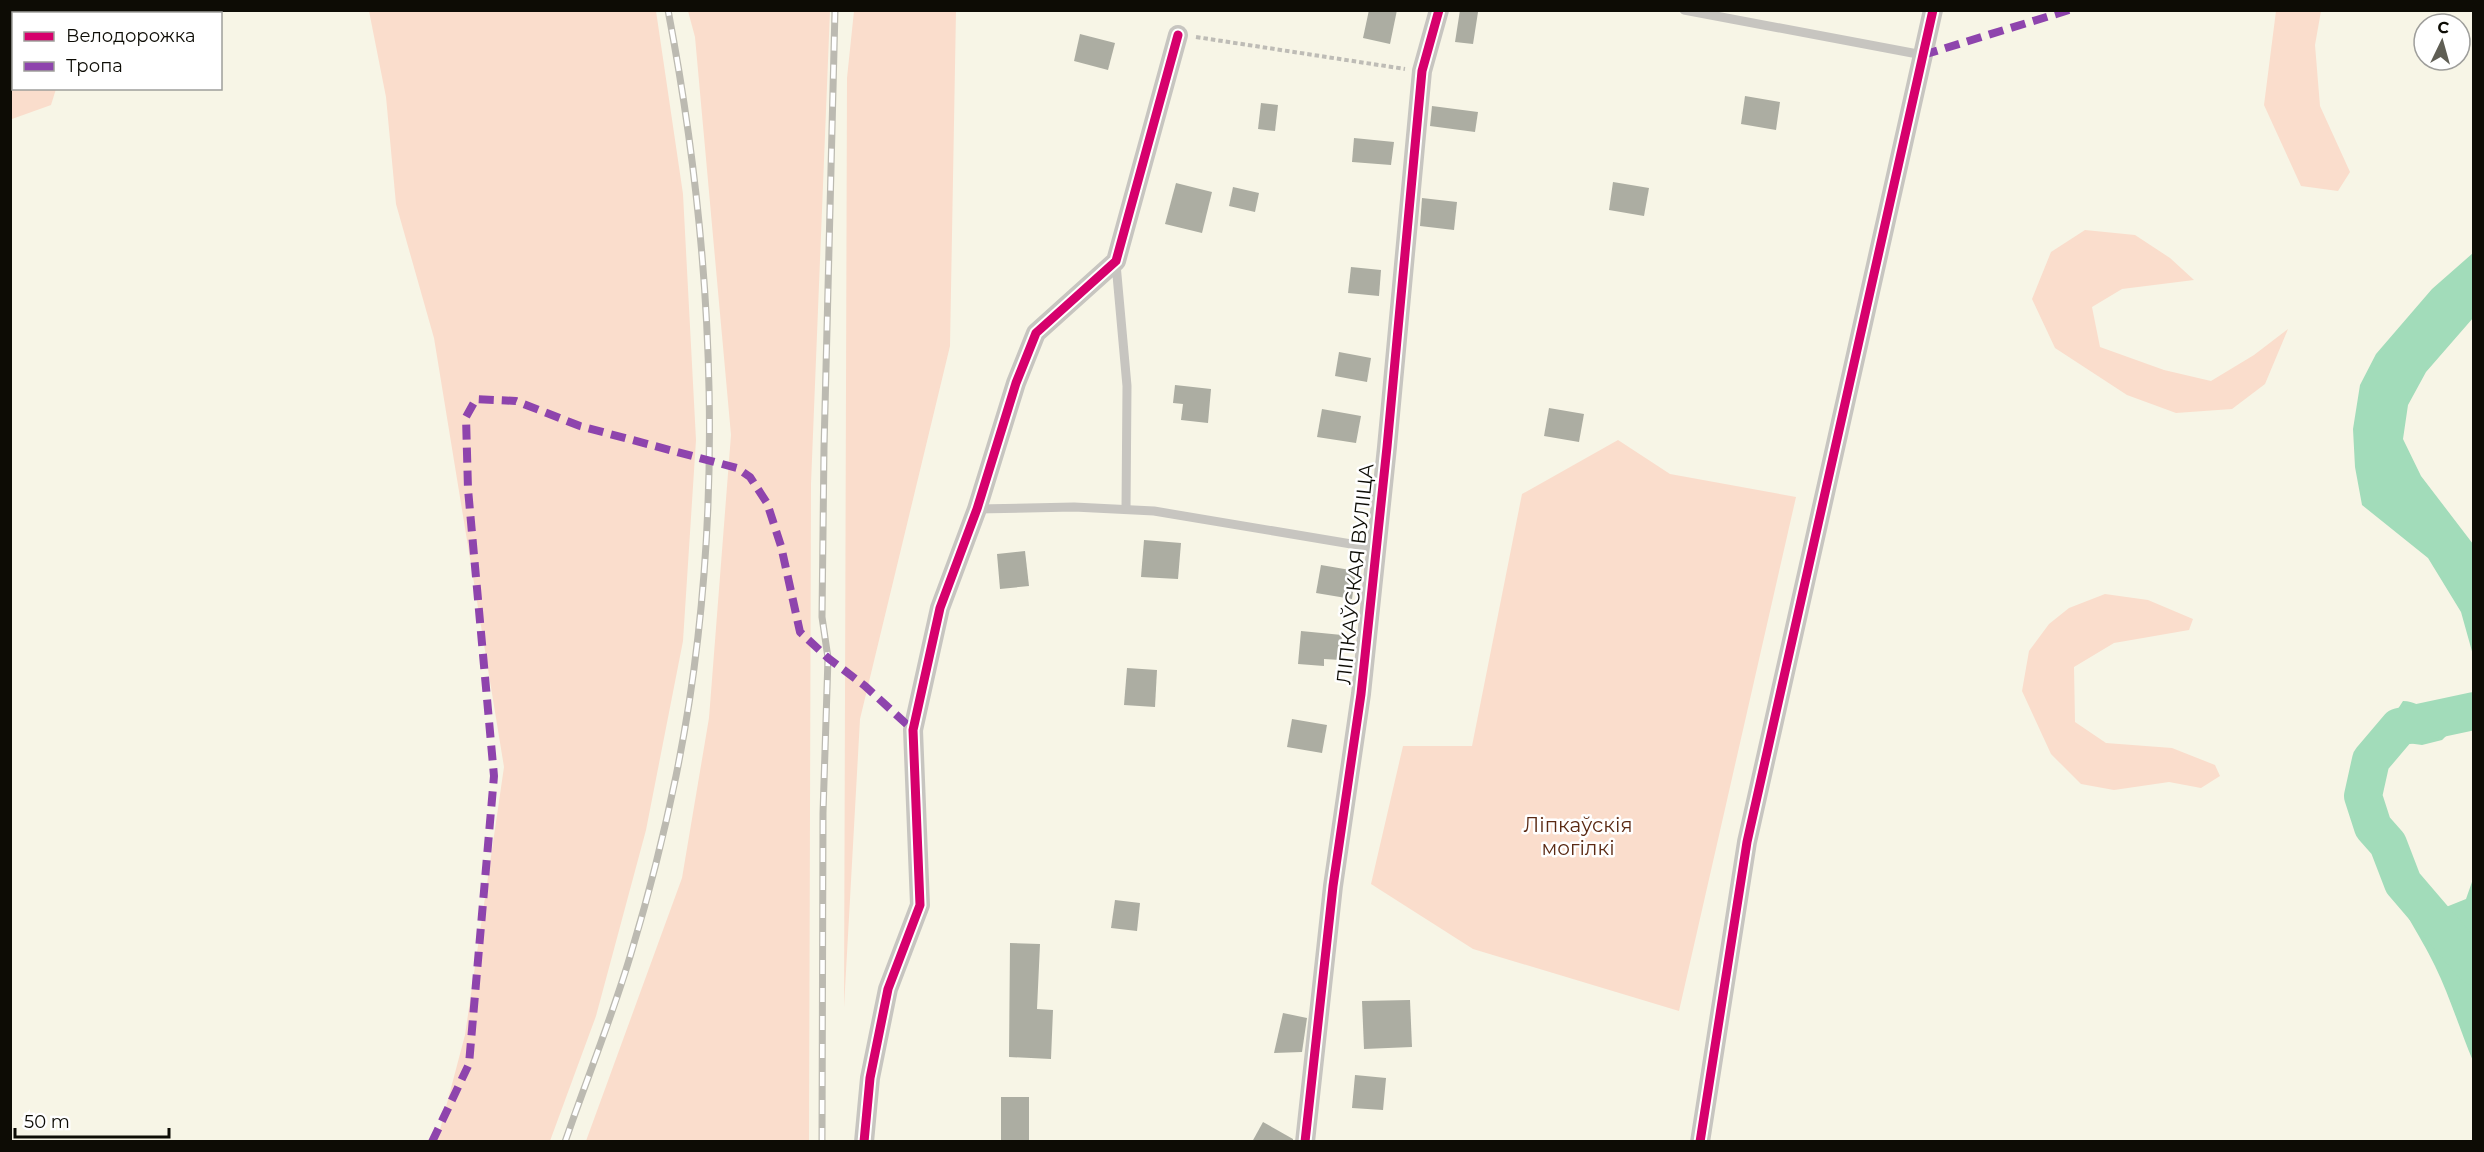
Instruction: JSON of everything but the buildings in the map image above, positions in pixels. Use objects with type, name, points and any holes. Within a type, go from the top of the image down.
[{"type":"street","name":"ЛІПКАЎСКАЯ ВУЛІЦА","points":[[1305,1142],[1333,886],[1360,694],[1387,447],[1422,72],[1439,10]]},
{"type":"street","points":[[1700,1142],[1747,842],[1933,10]]},
{"type":"street","points":[[864,1142],[870,1078],[888,989],[920,905],[913,730],[940,608],[977,509],[1016,382],[1036,333],[1116,261],[1178,35]]},
{"type":"lane","points":[[1684,10],[1923,56]]},
{"type":"lane","points":[[1116,261],[1127,386],[1126,509]]},
{"type":"lane","points":[[977,509],[1154,511],[1375,548]]},
{"type":"path","points":[[1178,35],[1422,72]]},
{"type":"green space","points":[[74,11],[75,12],[21,12]]},
{"type":"green space","points":[[369,11],[656,11],[683,194],[696,440],[683,641],[646,830],[596,1016],[550,1141],[437,1141],[465,1035],[504,767],[434,338],[396,204],[386,97]]},
{"type":"green space","points":[[688,11],[830,11],[811,484],[809,1141],[586,1141],[682,878],[709,718],[731,435],[695,37]]},
{"type":"green space","points":[[854,11],[956,11],[950,346],[860,719],[844,1007],[847,78]]},
{"type":"green space","points":[[2276,11],[2321,11],[2315,45],[2320,106],[2350,172],[2338,191],[2301,186],[2264,105]]},
{"type":"green space","points":[[12,48],[12,90],[56,90],[51,105],[12,119],[10,57]]},
{"type":"green space","points":[[2085,230],[2135,235],[2170,258],[2194,280],[2122,289],[2092,307],[2100,347],[2164,370],[2211,381],[2254,355],[2288,329],[2265,384],[2232,409],[2176,413],[2127,395],[2055,348],[2032,299],[2051,252]]},
{"type":"green space","name":"Ліпкаўскія могілкі","points":[[1618,440],[1670,474],[1796,497],[1679,1011],[1473,949],[1371,884],[1403,746],[1472,746],[1522,494]]},
{"type":"green space","points":[[2105,594],[2148,600],[2193,619],[2189,630],[2114,643],[2074,667],[2075,722],[2106,743],[2172,748],[2215,765],[2220,776],[2201,788],[2169,782],[2114,790],[2081,784],[2051,754],[2022,691],[2029,651],[2049,624],[2069,608]]},
{"type":"shaded area","points":[[2473,253],[2473,318],[2426,372],[2408,405],[2403,439],[2421,476],[2473,544],[2473,655],[2461,612],[2428,558],[2362,505],[2355,467],[2353,429],[2360,385],[2376,354],[2432,289]]},
{"type":"shaded area","points":[[2403,701],[2436,709],[2473,703],[2473,731],[2462,726],[2452,730],[2442,740],[2422,745],[2400,742],[2389,732],[2394,715]]},
{"type":"shaded area","points":[[2400,864],[2432,898],[2446,907],[2466,899],[2473,879],[2473,1061],[2440,978],[2398,895],[2391,869]]},
{"type":"waterway","points":[[2474,711],[2399,727],[2371,760],[2363,796],[2373,827],[2388,844],[2403,883],[2474,966]]},
{"type":"railway","points":[[565,1142],[625,974],[656,864],[676,776],[692,681],[703,586],[709,490],[709,393],[705,296],[697,200],[668,10]]},
{"type":"railway","points":[[822,1142],[823,813],[828,658],[822,617],[835,10]]},
{"type":"marked path","points":[[1923,55],[2069,10]]},
{"type":"marked path","points":[[432,1142],[469,1064],[494,776],[468,489],[466,417],[476,399],[516,401],[580,426],[737,468],[750,477],[767,503],[781,546],[800,632],[913,730]]},
{"type":"cycle path","points":[[1305,1142],[1333,886],[1361,694],[1387,447],[1422,71],[1439,10]]},
{"type":"cycle path","points":[[1700,1142],[1747,842],[1933,10]]},
{"type":"cycle path","points":[[864,1142],[870,1078],[888,989],[920,905],[913,730],[940,608],[977,509],[1016,383],[1036,333],[1116,261],[1178,35]]}]
